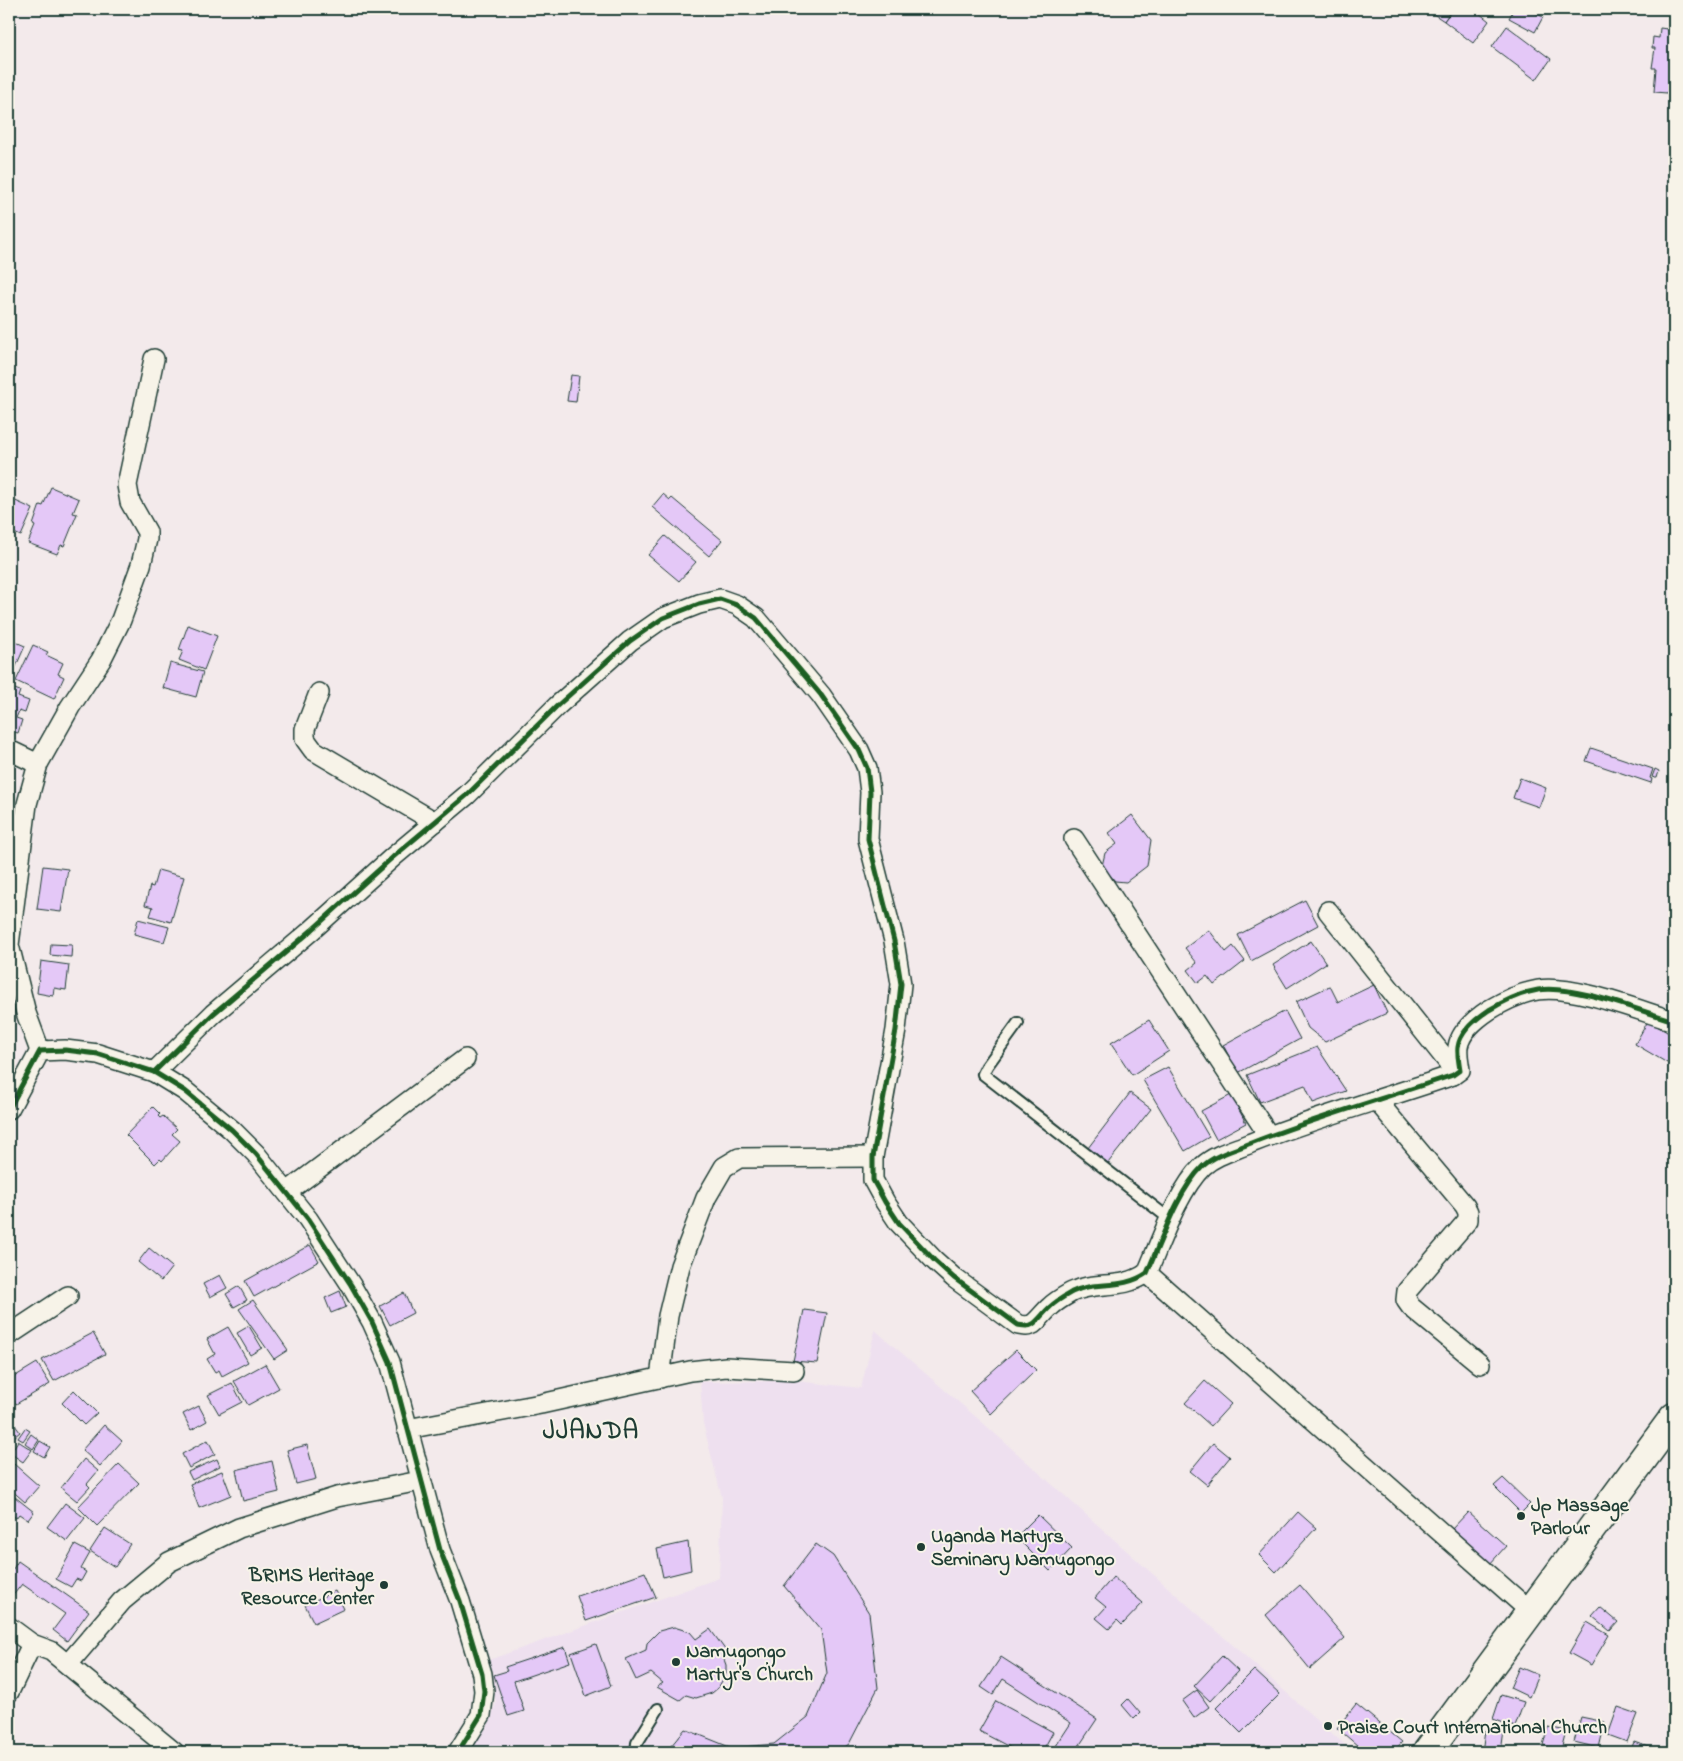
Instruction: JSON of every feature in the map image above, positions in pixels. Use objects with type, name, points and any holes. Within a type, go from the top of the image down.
[{"type":"main road","points":[[1427,1752],[1674,1417]]},
{"type":"street","points":[[9,1109],[40,1051],[26,1013],[9,945],[27,804],[38,764],[70,707],[101,660],[121,620],[140,565],[147,532],[130,502],[127,484],[154,359]]},
{"type":"street","points":[[154,1072],[214,1014],[312,930],[392,857],[468,796],[557,706],[630,641],[663,618],[699,604],[720,599],[737,605],[756,618],[821,695],[859,750],[867,768],[870,792],[868,839],[894,941],[901,984],[896,1030],[873,1157],[873,1180],[899,1223],[954,1278],[1018,1325],[1026,1326],[1033,1324],[1052,1305],[1074,1291],[1090,1286],[1114,1285],[1128,1282],[1139,1279],[1147,1273],[1180,1200],[1204,1165],[1215,1158],[1269,1136],[1453,1076],[1460,1070],[1458,1046],[1467,1029],[1483,1014],[1506,999],[1538,990],[1556,989],[1598,997],[1674,1021]]},
{"type":"street","points":[[319,693],[305,729],[305,739],[314,750],[435,822]]},
{"type":"street","points":[[9,750],[38,764]]},
{"type":"street","points":[[1074,839],[1269,1136]]},
{"type":"street","points":[[1328,911],[1448,1062],[1453,1076]]},
{"type":"street","points":[[40,1051],[65,1050],[98,1054],[154,1072],[184,1091],[232,1130],[256,1154],[308,1219],[351,1285],[372,1322],[390,1362],[420,1481],[440,1550],[460,1601],[482,1674],[484,1692],[481,1715],[458,1752]]},
{"type":"street","points":[[287,1192],[465,1059]]},
{"type":"street","points":[[1377,1101],[1468,1212],[1468,1220],[1407,1291],[1406,1300],[1411,1308],[1480,1364]]},
{"type":"street","points":[[660,1378],[668,1316],[680,1266],[706,1198],[724,1167],[739,1158],[873,1157]]},
{"type":"street","points":[[1147,1273],[1531,1612]]},
{"type":"street","points":[[9,1335],[68,1296]]},
{"type":"street","points":[[407,1429],[541,1404],[690,1372],[726,1367],[794,1372]]},
{"type":"street","points":[[68,1664],[122,1601],[169,1562],[248,1525],[337,1497],[420,1481]]},
{"type":"street","points":[[9,1627],[32,1644],[51,1650],[174,1752]]},
{"type":"street","points":[[9,1692],[32,1644]]},
{"type":"lane","points":[[1018,1023],[987,1066],[984,1074],[1171,1220]]},
{"type":"lane","points":[[636,1752],[637,1743],[658,1709]]},
{"type":"shaded area","name":"Uganda Martyrs Seminary Namugongo","points":[[875,1330],[983,1423],[1353,1752],[468,1752],[488,1726],[496,1703],[489,1660],[719,1578],[722,1498],[703,1423],[700,1382],[795,1381],[861,1388]]},
{"type":"building","points":[[1435,9],[1452,9],[1444,21],[1432,13]]},
{"type":"building","points":[[1453,9],[1474,9],[1489,21],[1473,43],[1444,21]]},
{"type":"building","points":[[1514,9],[1528,9],[1543,17],[1535,32],[1509,18]]},
{"type":"building","points":[[1507,26],[1551,59],[1536,80],[1492,47]]},
{"type":"building","points":[[1660,28],[1674,30],[1674,89],[1668,88],[1667,93],[1654,92],[1656,68],[1652,68],[1655,48],[1652,48],[1653,37],[1659,38]]},
{"type":"building","points":[[571,375],[579,376],[576,402],[567,401]]},
{"type":"building","points":[[51,487],[79,499],[73,513],[77,514],[64,546],[61,545],[57,554],[28,543],[35,526],[33,525],[40,505],[43,506]]},
{"type":"building","points":[[663,494],[670,500],[672,498],[722,540],[709,556],[652,507]]},
{"type":"building","points":[[9,498],[33,509],[21,536],[9,531]]},
{"type":"building","points":[[665,536],[696,562],[679,581],[648,555]]},
{"type":"building","points":[[188,625],[217,636],[204,670],[179,660],[183,651],[179,650]]},
{"type":"building","points":[[9,639],[25,646],[9,682]]},
{"type":"building","points":[[33,645],[48,652],[46,655],[63,663],[58,674],[64,677],[54,699],[16,681]]},
{"type":"building","points":[[170,663],[203,672],[196,697],[163,688]]},
{"type":"building","points":[[9,687],[20,691],[18,697],[29,701],[25,713],[19,711],[16,718],[22,720],[18,733],[14,732],[11,740],[9,739]]},
{"type":"building","points":[[1591,748],[1653,769],[1650,778],[1652,779],[1651,783],[1586,761]]},
{"type":"building","points":[[1655,769],[1659,771],[1657,778],[1652,777]]},
{"type":"building","points":[[1520,778],[1546,788],[1539,807],[1513,798]]},
{"type":"building","points":[[9,793],[12,794],[9,812]]},
{"type":"building","points":[[1132,815],[1151,840],[1147,866],[1126,882],[1115,881],[1102,866],[1105,853],[1117,844],[1109,833]]},
{"type":"building","points":[[43,866],[68,869],[61,912],[37,909]]},
{"type":"building","points":[[158,870],[184,877],[171,922],[150,916],[153,907],[145,905],[150,886],[153,887]]},
{"type":"building","points":[[1305,900],[1318,925],[1251,961],[1238,935]]},
{"type":"building","points":[[138,919],[169,927],[164,942],[134,934]]},
{"type":"building","points":[[1209,930],[1226,952],[1233,946],[1245,961],[1214,985],[1207,976],[1198,983],[1188,970],[1197,963],[1185,948]]},
{"type":"building","points":[[1311,941],[1326,963],[1287,988],[1273,965]]},
{"type":"building","points":[[51,944],[72,945],[71,957],[50,955]]},
{"type":"building","points":[[41,961],[69,965],[66,990],[54,988],[53,996],[37,993]]},
{"type":"building","points":[[1374,985],[1387,1013],[1325,1042],[1308,1028],[1296,1002],[1330,986],[1338,1002]]},
{"type":"building","points":[[1285,1011],[1300,1039],[1238,1073],[1223,1045]]},
{"type":"building","points":[[1149,1020],[1169,1051],[1132,1075],[1111,1043]]},
{"type":"building","points":[[1648,1021],[1674,1036],[1674,1067],[1635,1044]]},
{"type":"building","points":[[1317,1047],[1346,1091],[1313,1103],[1305,1085],[1260,1102],[1247,1075]]},
{"type":"building","points":[[1168,1067],[1209,1137],[1185,1151],[1143,1080]]},
{"type":"building","points":[[1130,1093],[1151,1109],[1108,1163],[1088,1148]]},
{"type":"building","points":[[1231,1095],[1246,1123],[1216,1139],[1201,1111]]},
{"type":"building","points":[[153,1107],[160,1114],[158,1116],[160,1118],[163,1116],[177,1129],[172,1134],[180,1141],[162,1161],[160,1159],[155,1164],[126,1135]]},
{"type":"building","points":[[310,1245],[319,1261],[254,1297],[245,1281]]},
{"type":"building","points":[[149,1248],[172,1267],[161,1281],[138,1262]]},
{"type":"building","points":[[220,1275],[227,1288],[210,1297],[203,1284]]},
{"type":"building","points":[[239,1286],[247,1300],[234,1307],[226,1294]]},
{"type":"building","points":[[340,1291],[346,1307],[331,1313],[325,1298]]},
{"type":"building","points":[[404,1293],[413,1313],[390,1325],[380,1306]]},
{"type":"building","points":[[253,1300],[288,1350],[274,1359],[239,1309]]},
{"type":"building","points":[[804,1310],[827,1313],[817,1363],[793,1361]]},
{"type":"building","points":[[249,1326],[262,1348],[250,1355],[237,1333]]},
{"type":"building","points":[[228,1327],[248,1362],[222,1376],[219,1370],[215,1372],[207,1359],[215,1354],[207,1339]]},
{"type":"building","points":[[93,1333],[105,1354],[54,1381],[42,1360]]},
{"type":"building","points":[[1016,1350],[1036,1370],[991,1414],[970,1391]]},
{"type":"building","points":[[37,1363],[50,1384],[16,1404],[9,1392],[9,1380]]},
{"type":"building","points":[[265,1364],[279,1388],[248,1405],[234,1381]]},
{"type":"building","points":[[1205,1381],[1231,1404],[1211,1426],[1185,1403]]},
{"type":"building","points":[[232,1383],[242,1402],[219,1414],[208,1395]]},
{"type":"building","points":[[74,1390],[97,1413],[84,1425],[62,1403]]},
{"type":"building","points":[[199,1406],[207,1421],[191,1430],[183,1414]]},
{"type":"building","points":[[9,1417],[20,1432],[9,1441]]},
{"type":"building","points":[[104,1425],[122,1441],[100,1466],[82,1450]]},
{"type":"building","points":[[25,1428],[30,1431],[23,1441],[18,1438]]},
{"type":"building","points":[[31,1434],[39,1440],[33,1449],[25,1443]]},
{"type":"building","points":[[208,1440],[215,1454],[189,1468],[182,1454]]},
{"type":"building","points":[[18,1441],[32,1450],[23,1462],[10,1453]]},
{"type":"building","points":[[40,1441],[50,1447],[44,1457],[34,1451]]},
{"type":"building","points":[[1213,1443],[1230,1457],[1207,1485],[1190,1471]]},
{"type":"building","points":[[307,1445],[316,1479],[296,1484],[287,1450]]},
{"type":"building","points":[[84,1459],[98,1471],[87,1484],[90,1487],[77,1501],[61,1488]]},
{"type":"building","points":[[217,1459],[220,1466],[192,1480],[188,1472]]},
{"type":"building","points":[[272,1461],[279,1492],[243,1501],[236,1470]]},
{"type":"building","points":[[14,1464],[39,1486],[25,1502],[9,1488],[9,1470]]},
{"type":"building","points":[[119,1464],[139,1483],[97,1526],[78,1507]]},
{"type":"building","points":[[222,1471],[231,1495],[199,1508],[190,1484]]},
{"type":"building","points":[[1503,1478],[1530,1504],[1521,1513],[1494,1486]]},
{"type":"building","points":[[15,1497],[34,1512],[28,1520],[19,1514],[16,1518],[9,1513],[9,1505]]},
{"type":"building","points":[[65,1503],[85,1518],[67,1541],[47,1527]]},
{"type":"building","points":[[1298,1512],[1316,1528],[1276,1572],[1259,1555]]},
{"type":"building","points":[[1468,1512],[1506,1546],[1489,1565],[1451,1530]]},
{"type":"building","points":[[1038,1515],[1072,1548],[1050,1571],[1016,1537]]},
{"type":"building","points":[[105,1528],[130,1544],[115,1567],[90,1551]]},
{"type":"building","points":[[688,1542],[691,1570],[663,1577],[657,1549]]},
{"type":"building","points":[[816,1544],[833,1556],[869,1613],[878,1688],[849,1744],[838,1752],[666,1752],[685,1729],[732,1748],[774,1744],[808,1717],[827,1673],[821,1630],[784,1586]]},
{"type":"building","points":[[75,1545],[90,1553],[81,1569],[86,1572],[81,1581],[76,1579],[71,1587],[56,1579]]},
{"type":"building","points":[[18,1561],[89,1611],[67,1641],[53,1630],[65,1614],[22,1584],[11,1598],[9,1596],[9,1575]]},
{"type":"building","points":[[645,1572],[656,1597],[586,1621],[577,1596]]},
{"type":"building","points":[[1113,1577],[1143,1603],[1122,1625],[1117,1620],[1109,1629],[1096,1618],[1106,1607],[1095,1598]]},
{"type":"building","points":[[1300,1585],[1345,1638],[1310,1669],[1266,1615]]},
{"type":"building","points":[[335,1591],[344,1609],[314,1623],[305,1605]]},
{"type":"building","points":[[1600,1607],[1618,1622],[1610,1631],[1592,1616]]},
{"type":"building","points":[[1587,1622],[1609,1635],[1591,1665],[1569,1653]]},
{"type":"building","name":"Namugongo Martyr's Church","points":[[674,1627],[690,1632],[696,1639],[710,1629],[726,1651],[722,1654],[726,1665],[726,1674],[718,1688],[712,1693],[696,1698],[686,1695],[680,1700],[657,1687],[663,1683],[651,1673],[636,1680],[626,1659],[646,1650],[647,1643],[659,1631]]},
{"type":"building","points":[[596,1644],[611,1686],[586,1696],[571,1653]]},
{"type":"building","points":[[565,1647],[570,1662],[514,1681],[524,1711],[508,1716],[494,1675],[507,1671],[505,1667]]},
{"type":"building","points":[[1222,1656],[1238,1671],[1210,1701],[1194,1686]]},
{"type":"building","points":[[1001,1657],[1097,1719],[1075,1752],[1052,1752],[1071,1723],[1003,1679],[993,1695],[981,1687]]},
{"type":"building","points":[[1519,1667],[1538,1675],[1529,1697],[1510,1688]]},
{"type":"building","points":[[1254,1670],[1280,1694],[1241,1733],[1216,1708]]},
{"type":"building","points":[[1197,1690],[1209,1707],[1194,1718],[1182,1701]]},
{"type":"building","points":[[1501,1695],[1524,1702],[1515,1727],[1493,1719]]},
{"type":"building","points":[[1128,1699],[1140,1713],[1134,1719],[1122,1705]]},
{"type":"building","points":[[996,1701],[1053,1732],[1042,1752],[1019,1752],[979,1731]]},
{"type":"building","points":[[1356,1704],[1402,1742],[1393,1752],[1365,1752],[1337,1728]]},
{"type":"building","points":[[1618,1707],[1638,1714],[1627,1742],[1608,1735]]},
{"type":"building","points":[[1581,1717],[1605,1722],[1599,1748],[1574,1742]]},
{"type":"building","points":[[1548,1727],[1566,1731],[1561,1750],[1543,1745]]},
{"type":"building","points":[[1504,1730],[1501,1752],[1482,1752],[1485,1731]]},
{"type":"building","points":[[1634,1742],[1651,1748],[1649,1752],[1630,1752]]},
{"type":"cycle path","points":[[154,1072],[213,1014],[467,795],[557,706],[630,641],[663,618],[699,604],[720,599],[737,605],[756,618],[821,695],[859,750],[867,768],[870,792],[868,839],[894,941],[901,984],[896,1030],[873,1157],[873,1180],[899,1223],[934,1260],[954,1278],[1018,1325],[1028,1326],[1033,1324],[1052,1305],[1081,1288],[1128,1282],[1147,1273],[1171,1216],[1186,1188],[1203,1166],[1214,1158],[1301,1125],[1453,1075],[1460,1070],[1458,1047],[1462,1036],[1474,1021],[1484,1013],[1506,1001],[1538,990],[1569,991],[1606,1000],[1674,1021]]},
{"type":"cycle path","points":[[9,1109],[40,1051],[65,1050],[98,1054],[154,1072],[185,1091],[232,1130],[256,1154],[308,1219],[351,1285],[372,1322],[390,1362],[440,1550],[460,1601],[482,1674],[484,1691],[481,1715],[458,1752]]},
{"type":"place","name":"Jp Massage Parlour","points":[[1521,1516]]},
{"type":"place","name":"Uganda Martyrs Seminary Namugongo","points":[[921,1547]]},
{"type":"place","name":"BRIMS Heritage Resource Center","points":[[384,1585]]},
{"type":"place","name":"Namugongo Martyr's Church","points":[[676,1662]]},
{"type":"place","name":"Praise Court International Church","points":[[1328,1726]]},
{"type":"district","name":"JJANDA","points":[[591,1429]]}]
